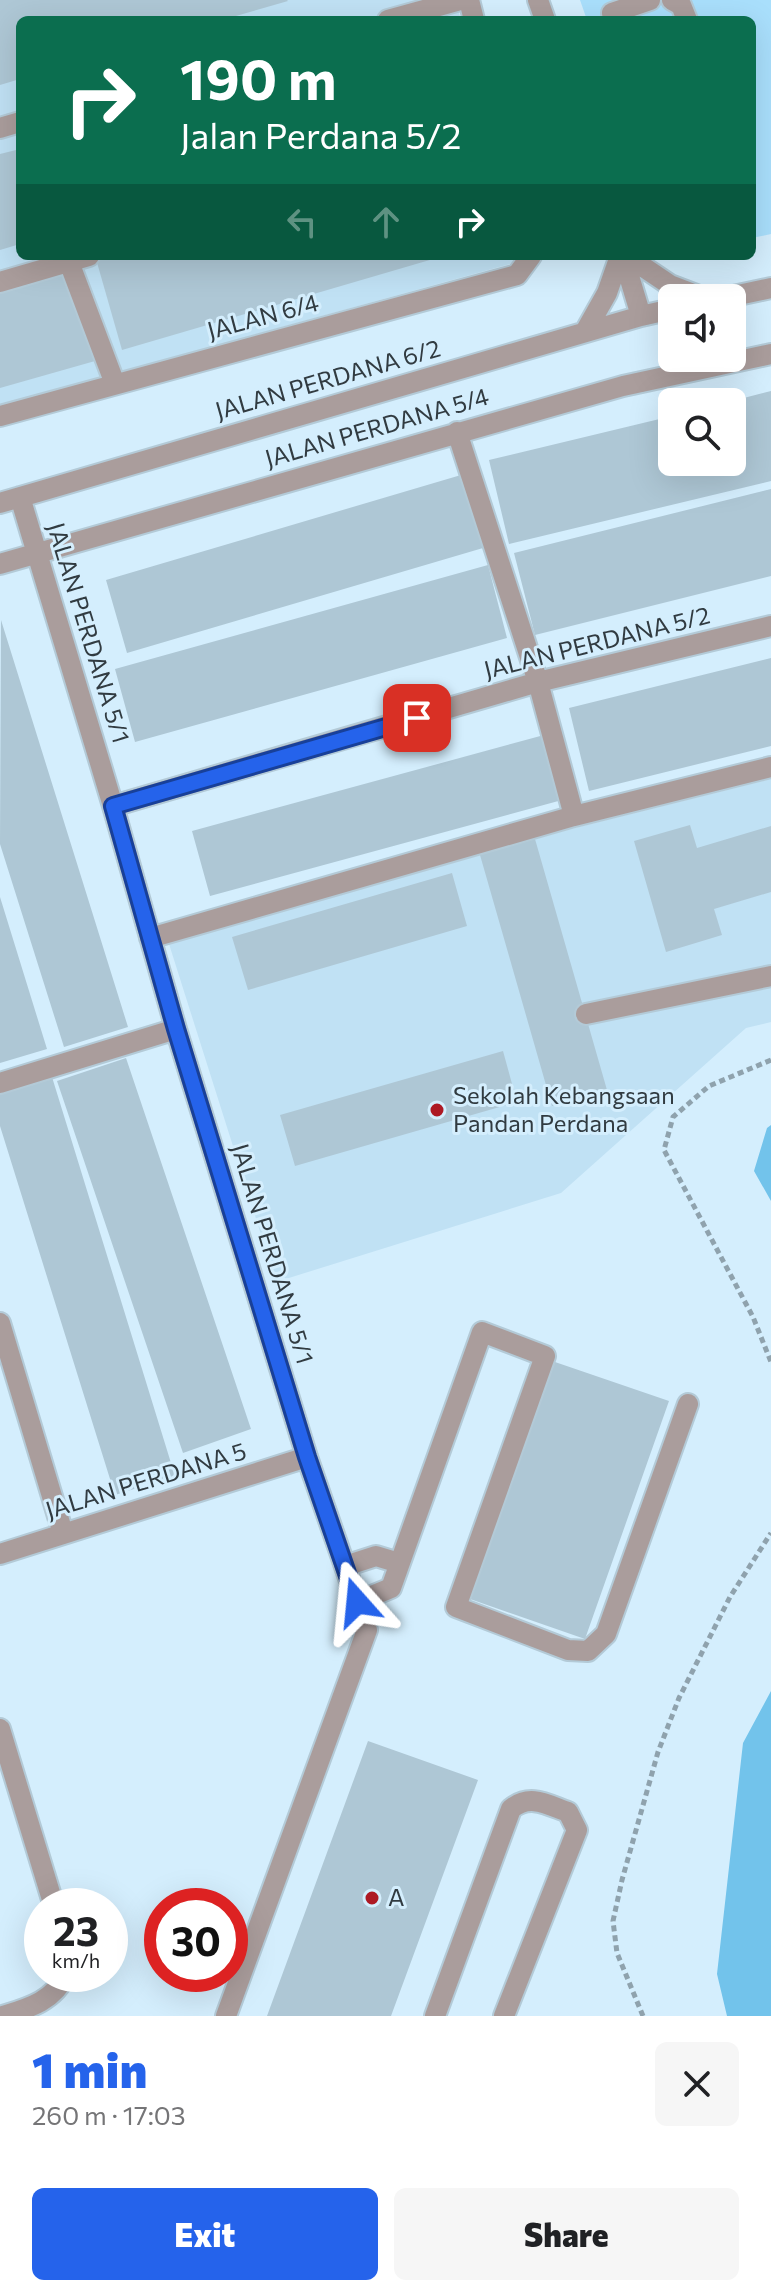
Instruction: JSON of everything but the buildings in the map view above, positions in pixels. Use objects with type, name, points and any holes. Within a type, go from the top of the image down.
[{"type":"street","points":[[402,16],[460,0]]},
{"type":"street","points":[[612,11],[650,0]]},
{"type":"street","points":[[672,0],[681,5],[685,16]]},
{"type":"street","points":[[0,282],[76,260]]},
{"type":"street","name":"JALAN 6/4","points":[[0,416],[517,275],[528,260]]},
{"type":"street","points":[[585,332],[621,260]]},
{"type":"street","points":[[624,260],[641,316]]},
{"type":"street","points":[[629,260],[668,284]]},
{"type":"street","points":[[69,262],[115,384]]},
{"type":"street","points":[[746,293],[771,288]]},
{"type":"street","name":"JALAN PERDANA 6/2","points":[[10,500],[658,312]]},
{"type":"street","name":"JALAN PERDANA 5/4","points":[[0,564],[623,386],[771,354]]},
{"type":"street","points":[[457,432],[538,682],[574,816]]},
{"type":"street","name":"JALAN PERDANA 5/1","points":[[10,500],[35,553],[307,1457],[367,1630],[226,2016]]},
{"type":"street","name":"JALAN PERDANA 5/2","points":[[113,806],[538,682],[771,626]]},
{"type":"street","points":[[150,938],[574,816],[771,767]]},
{"type":"street","points":[[586,1014],[771,976]]},
{"type":"street","points":[[0,1083],[176,1029]]},
{"type":"street","points":[[0,1323],[63,1533]]},
{"type":"street","points":[[357,1602],[391,1588],[482,1332],[545,1356],[456,1607],[568,1650],[588,1651],[606,1634],[688,1404]]},
{"type":"street","name":"JALAN PERDANA 5","points":[[0,1554],[307,1457]]},
{"type":"street","points":[[345,1566],[376,1556],[399,1563]]},
{"type":"street","points":[[0,1729],[49,1888]]},
{"type":"street","points":[[435,2016],[511,1809],[531,1799],[568,1812],[577,1830],[504,2016]]},
{"type":"street","points":[[3,2016],[38,2005],[53,1992]]},
{"type":"path","points":[[771,1060],[709,1086],[673,1117],[664,1150],[753,1317],[771,1362]]},
{"type":"path","points":[[643,2016],[617,1953],[613,1921],[622,1880],[658,1752],[679,1698],[730,1597],[771,1533]]},
{"type":"shaded area","points":[[0,0],[455,0],[460,16],[16,16],[16,260],[514,260],[510,264],[0,405]]},
{"type":"shaded area","points":[[580,0],[771,0],[771,234],[756,237],[756,16],[586,16]]},
{"type":"shaded area","name":"Sekolah Kebangsaan Pandan Perdana","points":[[771,779],[771,1022],[746,1028],[561,1193],[276,1282],[169,944],[571,829]]},
{"type":"shaded area","points":[[771,1125],[771,1201],[754,1171],[767,1128]]},
{"type":"shaded area","points":[[771,1691],[771,2016],[727,2016],[717,1974],[743,1743]]},
{"type":"place","name":"Sekolah Kebangsaan Pandan Perdana","points":[[437,1110]]},
{"type":"place","name":"A","points":[[372,1898]]},
{"type":"route","points":[[357,1602],[307,1457],[176,1029],[113,806],[417,718]]}]
